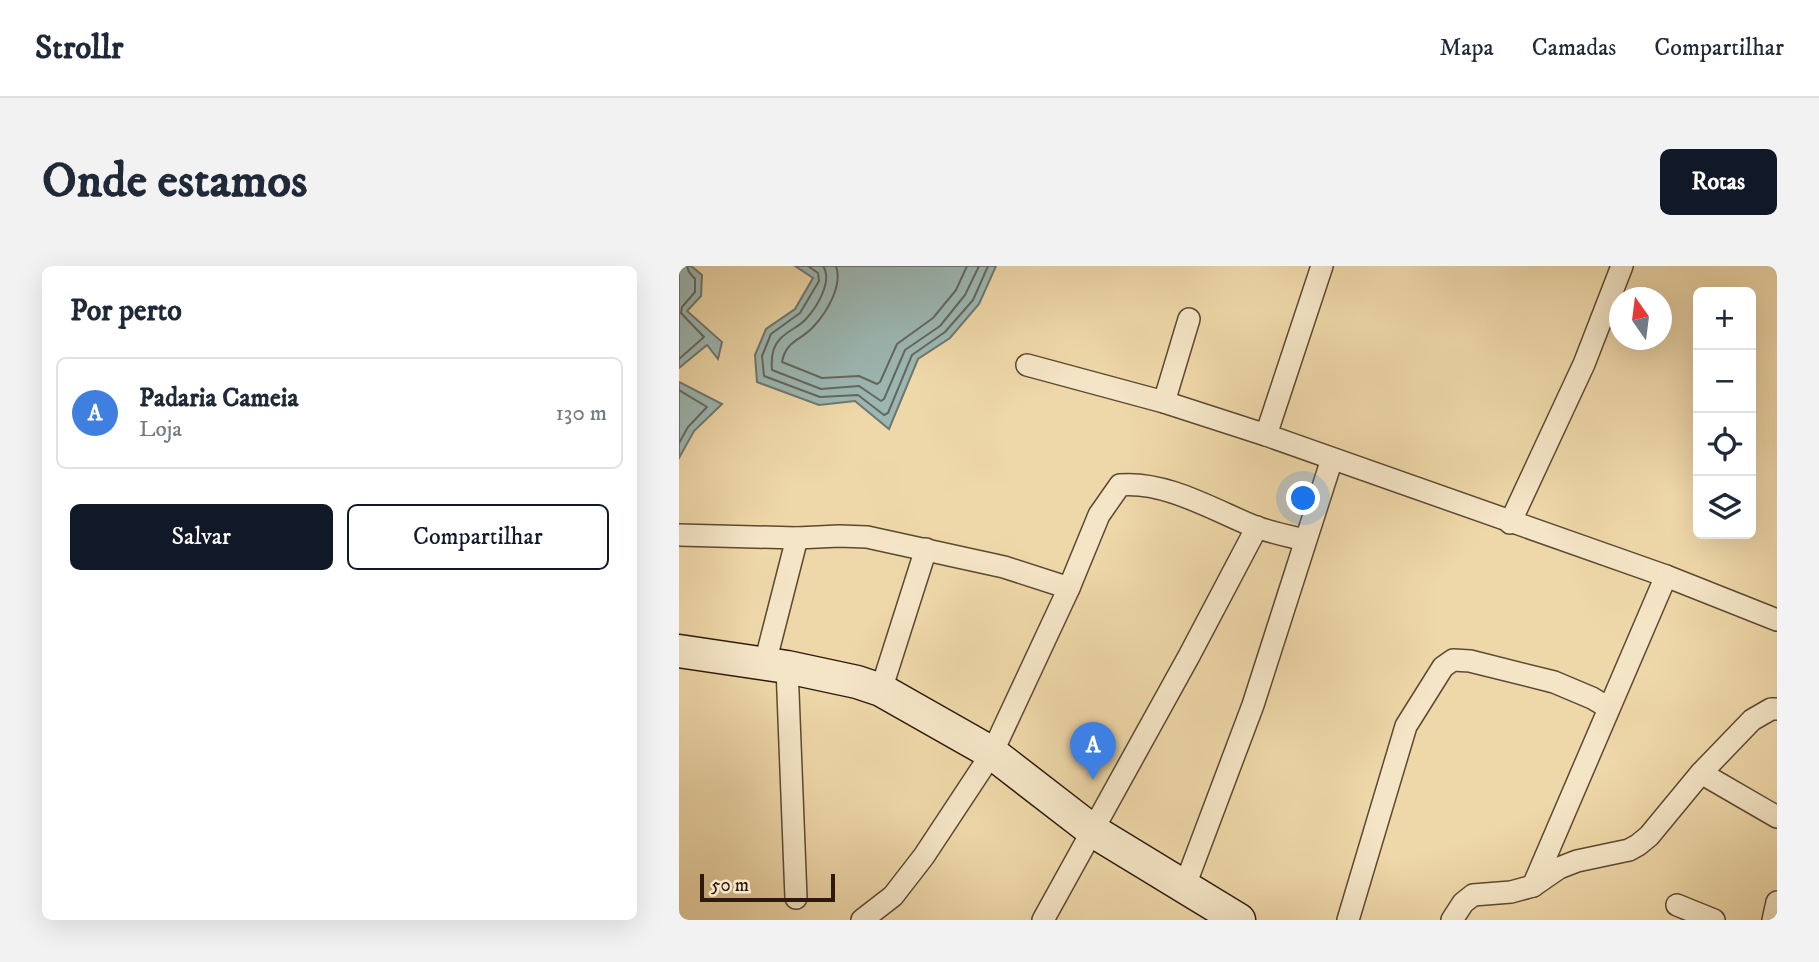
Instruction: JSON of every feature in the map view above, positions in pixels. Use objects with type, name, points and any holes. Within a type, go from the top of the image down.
[{"type":"street","points":[[1266,435],[1322,266]]},
{"type":"street","points":[[1510,523],[1584,364],[1622,266]]},
{"type":"street","points":[[1164,402],[1189,319]]},
{"type":"street","points":[[1027,365],[1164,402],[1266,435],[1667,576],[1777,620]]},
{"type":"street","points":[[1184,888],[1253,705],[1332,459]]},
{"type":"street","points":[[862,920],[893,896],[924,856],[992,753],[1069,587],[1099,515],[1120,485],[1135,483],[1161,489],[1257,527],[1305,540]]},
{"type":"street","points":[[1043,920],[1183,668],[1257,527]]},
{"type":"street","points":[[679,535],[867,537],[1004,566],[1069,587]]},
{"type":"street","points":[[796,898],[776,665],[797,538]]},
{"type":"street","points":[[881,690],[926,549]]},
{"type":"street","points":[[1533,886],[1667,576]]},
{"type":"street","points":[[679,651],[776,665],[857,682],[881,690],[992,753],[1093,831],[1239,920]]},
{"type":"street","points":[[1348,920],[1406,726],[1443,667],[1453,660],[1518,673],[1554,682],[1609,708]]},
{"type":"street","points":[[1452,920],[1463,903],[1473,895],[1511,892],[1533,886],[1559,868],[1585,859],[1629,850],[1638,845],[1649,836],[1700,773],[1752,720],[1771,709],[1777,709]]},
{"type":"street","points":[[1700,773],[1777,817]]},
{"type":"street","points":[[1773,920],[1777,902]]},
{"type":"street","points":[[1677,905],[1714,920]]},
{"type":"water","points":[[679,266],[691,266],[702,275],[701,296],[687,311],[722,342],[718,359],[707,345],[679,368]]},
{"type":"water","points":[[795,266],[996,266],[979,304],[950,338],[918,359],[889,429],[855,401],[819,405],[757,382],[755,355],[766,329],[795,309],[813,278]]},
{"type":"water","points":[[679,382],[722,404],[694,431],[679,458]]},
{"type":"place","name":"Padaria Cameia","points":[[1093,780]]}]
